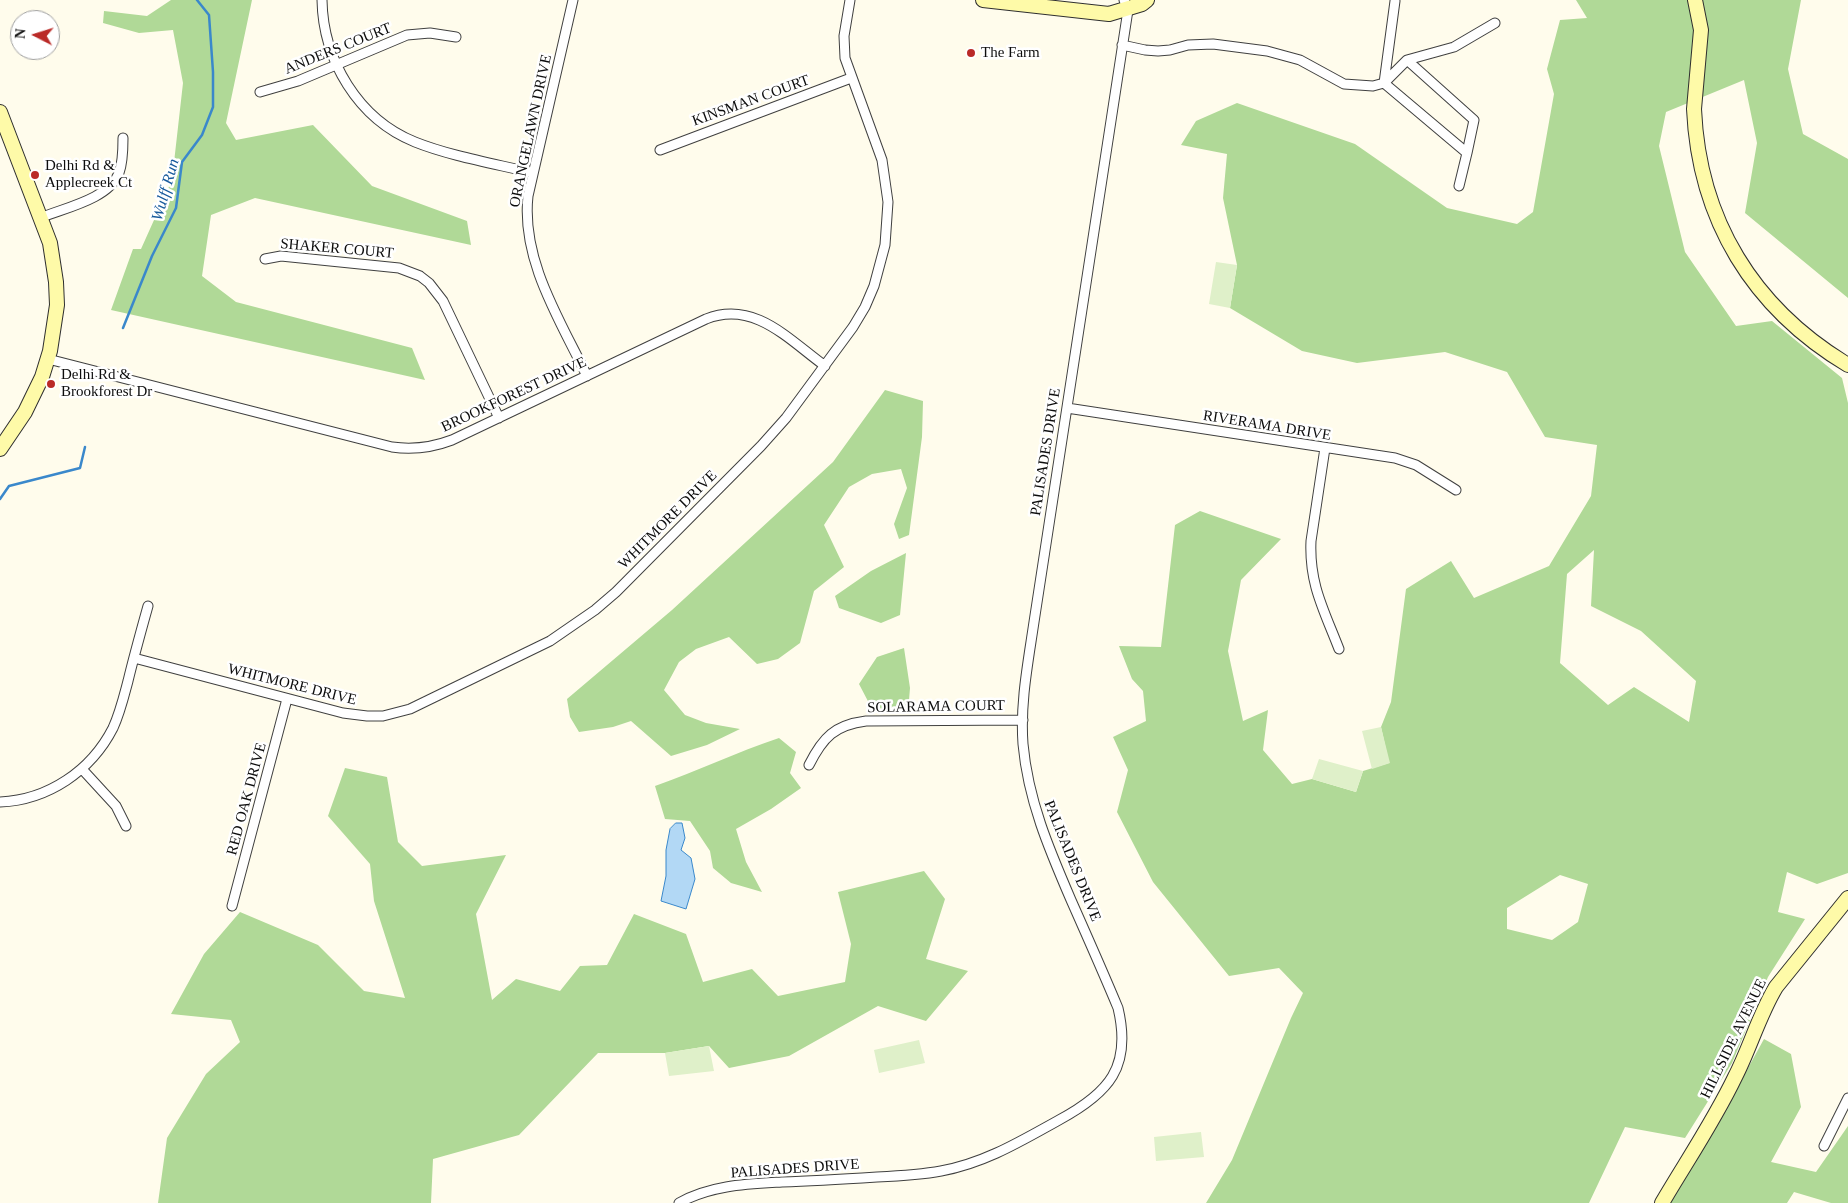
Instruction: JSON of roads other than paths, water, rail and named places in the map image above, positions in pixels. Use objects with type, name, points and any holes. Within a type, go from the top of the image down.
[{"type":"street","points":[[322,0],[327,39],[336,65],[347,86],[384,125],[401,135],[433,148],[533,173]]},
{"type":"street","name":"ORANGELAWN DRIVE","points":[[574,0],[533,173],[526,212],[527,227],[536,266],[587,376]]},
{"type":"street","name":"WHITMORE DRIVE","points":[[134,658],[351,715],[367,716],[398,712],[532,650],[573,626],[616,592],[761,446],[786,418],[853,327],[865,307],[874,286],[886,245],[888,222],[886,179],[882,160],[845,58],[844,47],[850,0]]},
{"type":"street","points":[[983,0],[1109,14],[1126,5],[1142,4],[1147,0]]},
{"type":"street","points":[[1695,0],[1700,30],[1694,121],[1701,167],[1714,212],[1734,254],[1771,304],[1793,326],[1848,365]]},
{"type":"street","points":[[1384,83],[1395,1]]},
{"type":"street","name":"PALISADES DRIVE","points":[[679,1203],[702,1193],[736,1185],[918,1175],[963,1166],[1007,1150],[1080,1109],[1093,1100],[1108,1083],[1119,1062],[1122,1050],[1122,1023],[1118,1008],[1050,852],[1037,816],[1026,770],[1023,720],[1026,676],[1122,45],[1126,5]]},
{"type":"street","points":[[1122,45],[1158,51],[1188,45],[1213,44],[1258,50],[1282,54],[1300,60],[1344,84],[1373,86],[1384,83],[1407,60],[1454,47],[1495,23]]},
{"type":"street","name":"ANDERS COURT","points":[[260,92],[298,81],[407,35],[430,34],[456,38]]},
{"type":"street","points":[[1407,60],[1474,120],[1459,186]]},
{"type":"street","name":"KINSMAN COURT","points":[[660,150],[852,78]]},
{"type":"street","points":[[1384,83],[1468,153]]},
{"type":"street","points":[[0,112],[50,243],[56,282],[55,328],[48,359],[33,397],[0,449]]},
{"type":"street","points":[[40,218],[97,196],[109,188],[119,173],[122,160],[123,138]]},
{"type":"street","name":"SHAKER COURT","points":[[265,259],[281,256],[391,266],[420,276],[429,283],[444,301],[499,418]]},
{"type":"street","name":"BROOKFOREST DRIVE","points":[[48,359],[392,447],[414,449],[437,446],[452,440],[706,320],[725,314],[745,314],[767,324],[825,366]]},
{"type":"street","name":"RIVERAMA DRIVE","points":[[1067,408],[1406,461],[1427,470],[1456,490]]},
{"type":"street","points":[[1325,448],[1310,556],[1316,591],[1339,649]]},
{"type":"street","points":[[0,802],[24,800],[57,787],[82,769],[103,745],[119,713],[148,606]]},
{"type":"street","name":"RED OAK DRIVE","points":[[232,906],[287,699]]},
{"type":"street","name":"SOLARAMA COURT","points":[[810,765],[825,739],[834,732],[855,723],[866,721],[1023,720]]},
{"type":"street","points":[[82,769],[116,806],[126,826]]},
{"type":"street","name":"HILLSIDE AVENUE","points":[[1662,1203],[1735,1078],[1768,1000],[1776,987],[1848,898]]},
{"type":"street","points":[[1824,1146],[1847,1103]]},
{"type":"water","points":[[676,823],[682,823],[685,838],[681,850],[691,858],[695,879],[686,909],[661,901],[666,876],[666,850],[670,829]]},
{"type":"waterway","name":"Wulff Run","points":[[123,328],[152,256],[176,208],[182,162],[202,135],[213,107],[213,72],[209,15],[197,0]]},
{"type":"waterway","name":"Wulff Run","points":[[0,499],[9,486],[80,468],[85,447]]},
{"type":"place","name":"The Farm","points":[[971,53]]},
{"type":"place","name":"Delhi Rd & Applecreek Ct","points":[[35,175]]},
{"type":"place","name":"Delhi Rd & Brookforest Dr","points":[[51,384]]}]
